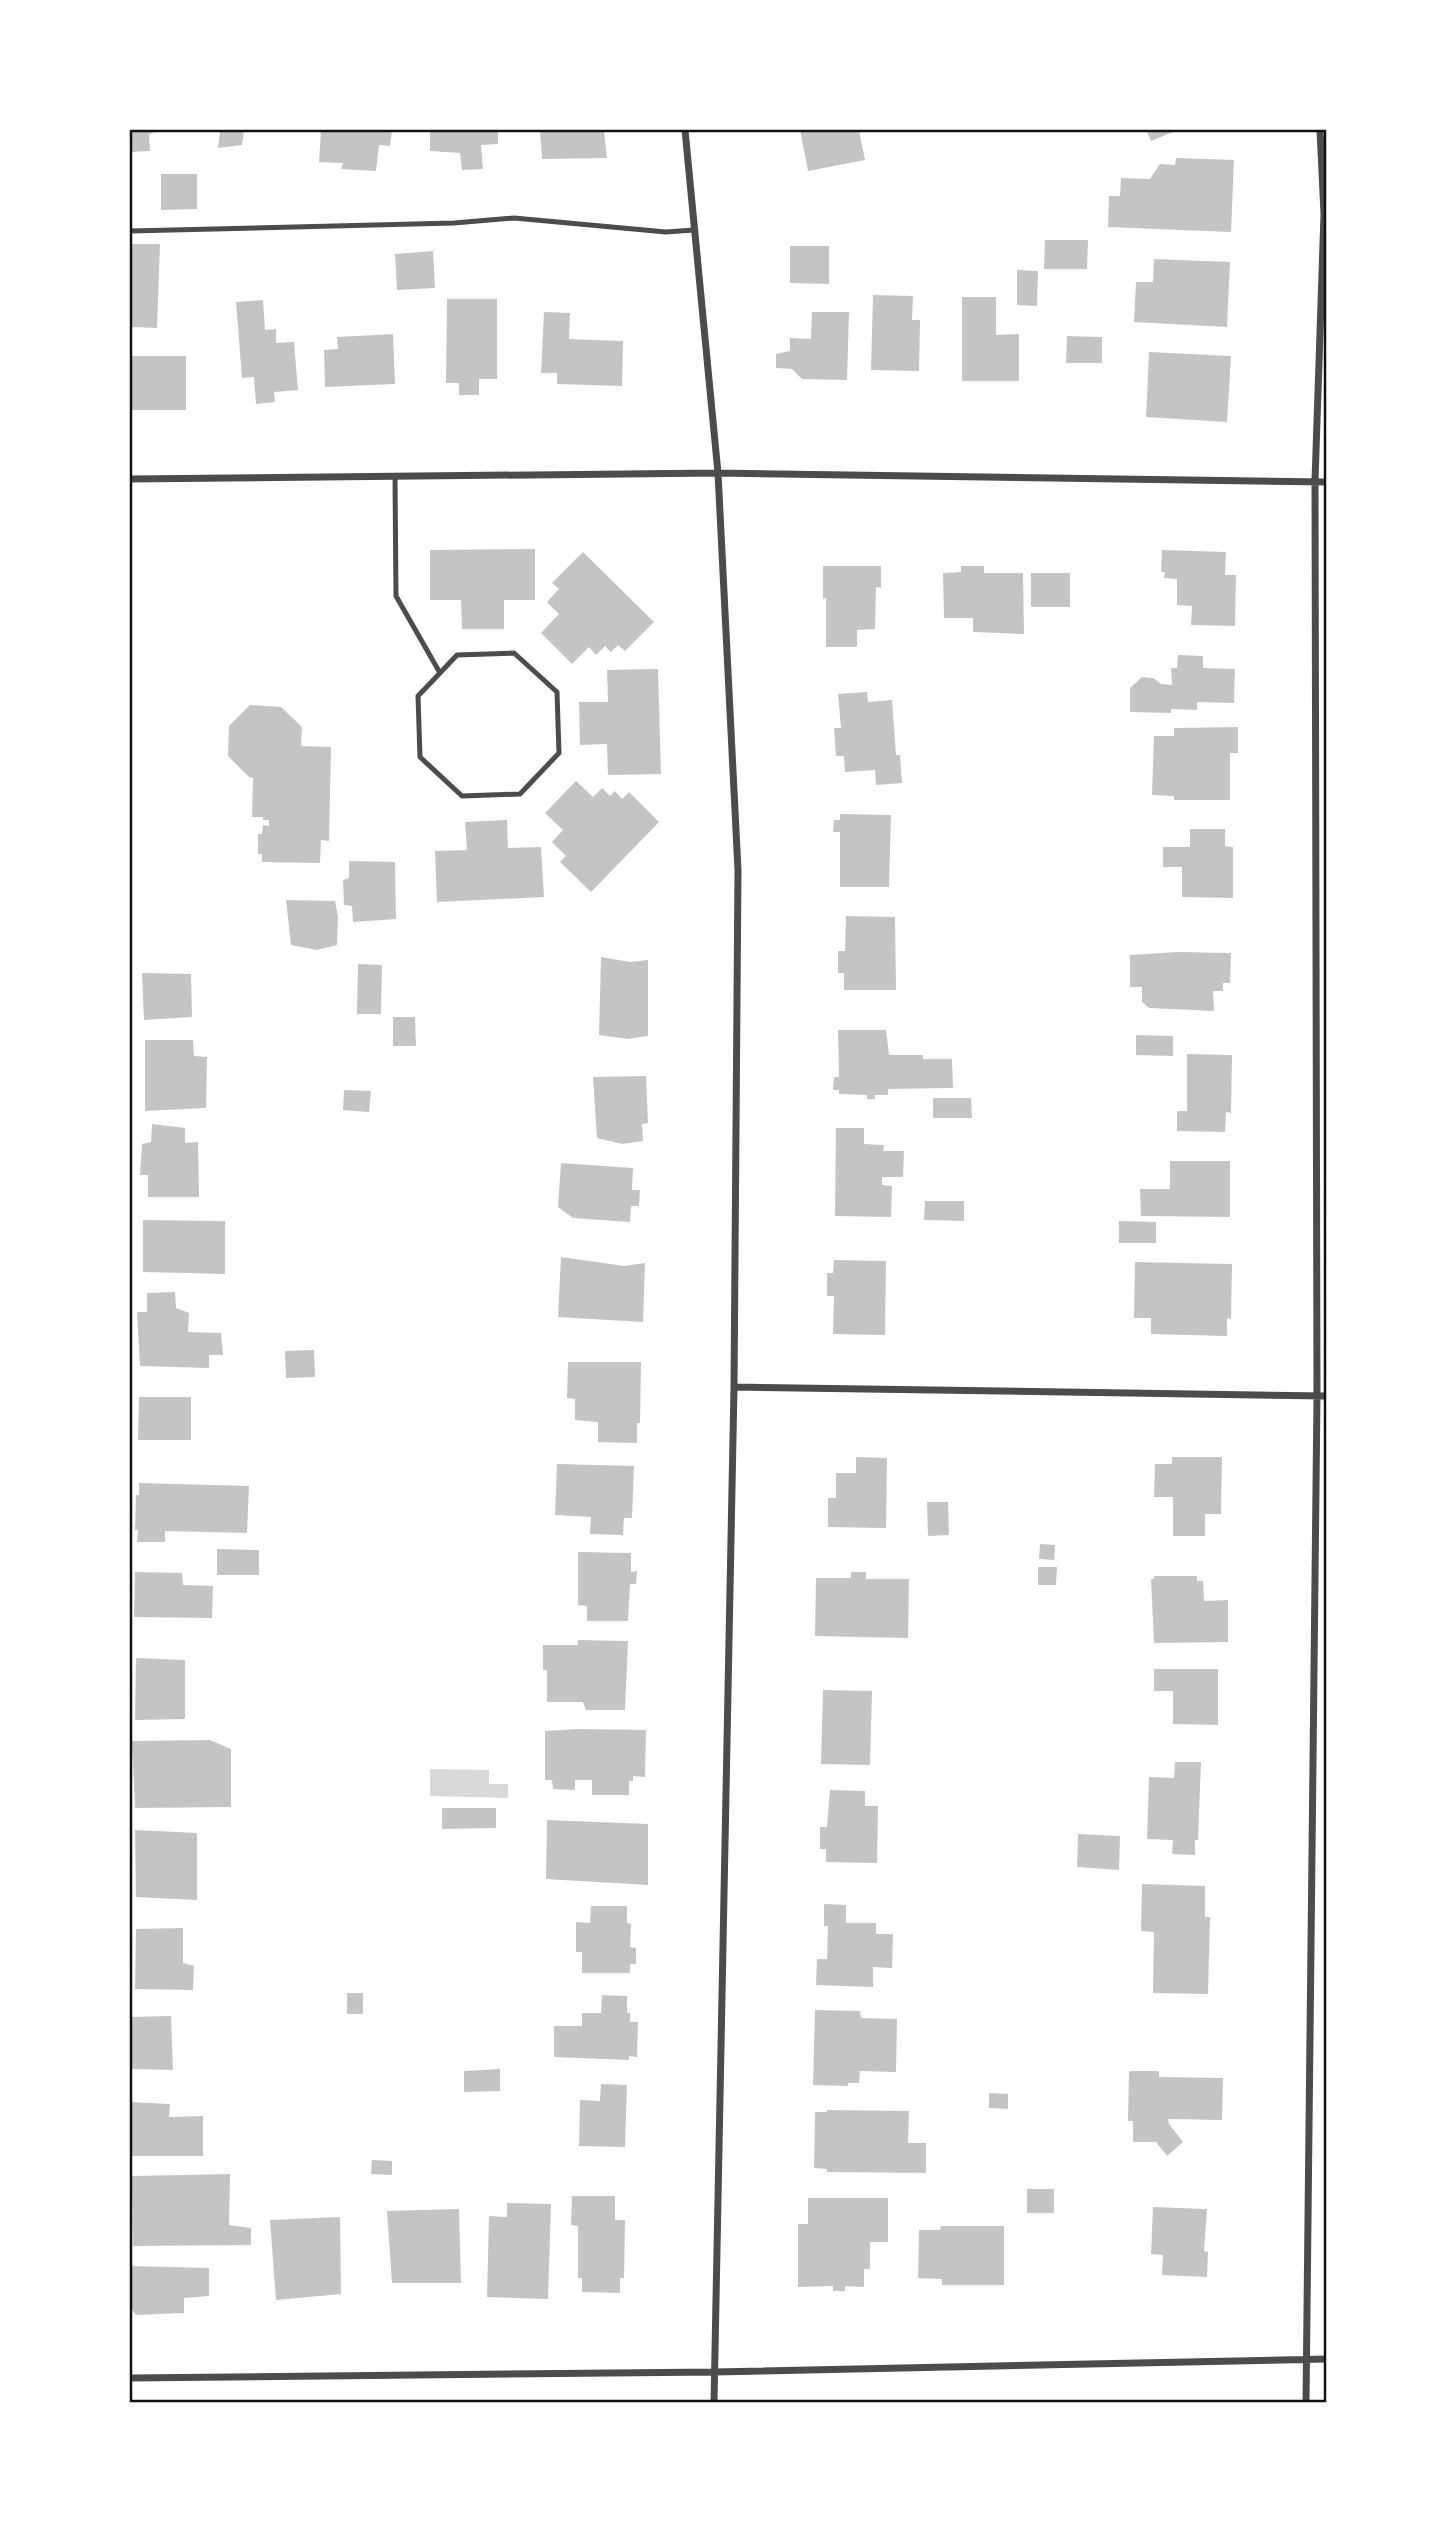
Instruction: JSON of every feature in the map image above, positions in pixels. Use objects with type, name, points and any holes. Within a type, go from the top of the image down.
[{"type":"street","points":[[685,130],[718,473],[738,870],[734,1387],[714,2403]]},
{"type":"street","points":[[1306,2403],[1317,1396],[1315,481],[1324,214],[1320,130]]},
{"type":"street","points":[[130,479],[718,473],[1326,482]]},
{"type":"street","points":[[734,1387],[1326,1396]]},
{"type":"street","points":[[130,2378],[714,2372],[1326,2359]]},
{"type":"lane","points":[[130,231],[454,223],[514,218],[666,232],[694,230]]},
{"type":"lane","points":[[395,476],[396,596],[440,673]]},
{"type":"lane","points":[[514,653],[557,692],[559,753],[520,794],[462,796],[420,757],[418,696],[440,673],[457,655],[514,653]]},
{"type":"shaded area","points":[[430,1769],[489,1770],[489,1784],[508,1784],[508,1798],[430,1796]]},
{"type":"building","points":[[130,130],[161,130],[149,134],[150,151],[130,152]]},
{"type":"building","points":[[220,130],[244,130],[242,145],[218,148]]},
{"type":"building","points":[[321,130],[392,130],[390,146],[379,145],[376,171],[341,169],[343,163],[319,162]]},
{"type":"building","points":[[430,130],[498,130],[498,144],[481,145],[483,169],[462,170],[460,153],[430,151]]},
{"type":"building","points":[[540,130],[604,130],[607,158],[542,159]]},
{"type":"building","points":[[800,130],[859,130],[865,160],[808,171]]},
{"type":"building","points":[[1146,130],[1178,130],[1151,141]]},
{"type":"building","points":[[1176,158],[1234,160],[1231,232],[1108,227],[1109,196],[1120,196],[1121,178],[1150,179],[1160,164],[1175,165]]},
{"type":"building","points":[[161,174],[197,174],[197,209],[161,210]]},
{"type":"building","points":[[1045,240],[1088,240],[1087,269],[1044,269]]},
{"type":"building","points":[[130,244],[160,244],[157,328],[130,327]]},
{"type":"building","points":[[790,246],[829,246],[829,284],[790,283]]},
{"type":"building","points":[[433,251],[435,288],[397,290],[395,254]]},
{"type":"building","points":[[1154,259],[1230,262],[1227,327],[1134,322],[1136,282],[1153,282]]},
{"type":"building","points":[[1017,270],[1038,271],[1037,306],[1017,305]]},
{"type":"building","points":[[873,295],[913,296],[912,320],[920,320],[919,371],[871,370]]},
{"type":"building","points":[[962,297],[996,297],[996,335],[1019,334],[1019,381],[962,381]]},
{"type":"building","points":[[447,299],[497,299],[497,379],[479,379],[479,395],[459,395],[459,383],[446,383]]},
{"type":"building","points":[[263,300],[265,330],[276,329],[276,343],[294,342],[298,390],[274,392],[275,402],[256,404],[254,377],[242,378],[236,302]]},
{"type":"building","points":[[544,312],[570,313],[569,339],[623,341],[622,386],[557,384],[557,373],[541,373]]},
{"type":"building","points":[[812,312],[849,312],[847,380],[802,379],[792,369],[776,368],[776,354],[790,351],[790,338],[811,339]]},
{"type":"building","points":[[393,334],[395,384],[325,387],[324,350],[338,349],[337,337]]},
{"type":"building","points":[[1067,336],[1102,337],[1102,363],[1066,363]]},
{"type":"building","points":[[1149,352],[1231,356],[1227,422],[1146,417]]},
{"type":"building","points":[[130,356],[186,356],[186,410],[130,410]]},
{"type":"building","points":[[535,549],[535,600],[504,600],[504,629],[462,629],[461,600],[430,600],[430,550]]},
{"type":"building","points":[[1162,550],[1226,552],[1225,575],[1236,575],[1235,626],[1191,625],[1192,606],[1177,605],[1177,579],[1164,578],[1165,572],[1161,572]]},
{"type":"building","points":[[583,552],[654,622],[625,651],[618,645],[611,652],[605,646],[596,655],[589,647],[572,664],[541,633],[559,614],[547,602],[559,589],[552,583]]},
{"type":"building","points":[[823,566],[881,566],[881,588],[876,587],[875,629],[857,630],[857,647],[826,647]]},
{"type":"building","points":[[961,566],[984,566],[984,573],[1023,573],[1024,634],[973,632],[973,618],[944,618],[943,573],[961,572]]},
{"type":"building","points":[[1031,573],[1070,573],[1070,607],[1031,607]]},
{"type":"building","points":[[1178,655],[1203,656],[1203,668],[1235,669],[1234,703],[1197,702],[1197,710],[1171,709],[1171,713],[1130,712],[1130,688],[1142,677],[1172,685],[1171,668],[1177,668]]},
{"type":"building","points":[[658,669],[661,774],[608,775],[607,744],[580,745],[579,702],[608,702],[607,670]]},
{"type":"building","points":[[867,692],[868,702],[892,700],[896,755],[900,755],[902,783],[876,785],[875,770],[845,772],[844,756],[836,756],[834,728],[841,728],[838,694]]},
{"type":"building","points":[[250,705],[281,707],[302,727],[301,746],[331,747],[329,841],[321,840],[320,863],[262,862],[262,854],[258,854],[258,834],[262,834],[263,825],[269,826],[269,820],[252,817],[253,778],[228,756],[229,726]]},
{"type":"building","points":[[1238,727],[1238,753],[1230,753],[1230,800],[1174,800],[1174,796],[1152,795],[1154,736],[1174,736],[1174,728]]},
{"type":"building","points":[[576,781],[593,797],[602,788],[610,796],[615,791],[622,799],[629,792],[659,822],[591,892],[560,862],[566,856],[552,842],[563,830],[545,813]]},
{"type":"building","points":[[840,814],[891,815],[889,887],[840,887],[840,832],[833,832],[834,820],[840,820]]},
{"type":"building","points":[[507,820],[508,848],[541,847],[544,897],[437,902],[435,851],[467,850],[465,822]]},
{"type":"building","points":[[1190,829],[1225,829],[1225,846],[1233,847],[1233,898],[1182,897],[1182,867],[1163,867],[1163,847],[1190,847]]},
{"type":"building","points":[[349,861],[395,862],[396,919],[353,922],[352,906],[344,905],[343,880],[349,878]]},
{"type":"building","points":[[286,900],[335,901],[338,916],[337,945],[317,950],[291,945]]},
{"type":"building","points":[[846,916],[895,917],[896,990],[844,990],[844,973],[838,973],[838,951],[845,951]]},
{"type":"building","points":[[1231,953],[1230,983],[1223,983],[1223,991],[1213,991],[1214,1011],[1149,1008],[1142,1002],[1142,987],[1130,987],[1130,955]]},
{"type":"building","points":[[601,957],[630,962],[648,960],[648,1036],[628,1039],[599,1035]]},
{"type":"building","points":[[358,964],[382,965],[381,1014],[357,1014]]},
{"type":"building","points":[[142,973],[191,974],[192,1017],[144,1020]]},
{"type":"building","points":[[393,1017],[415,1017],[416,1046],[393,1046]]},
{"type":"building","points":[[838,1030],[886,1030],[889,1055],[923,1055],[923,1059],[952,1059],[953,1088],[888,1089],[888,1095],[875,1095],[875,1099],[867,1099],[867,1095],[839,1094],[839,1090],[833,1090],[834,1077],[839,1077]]},
{"type":"building","points":[[1136,1035],[1173,1036],[1173,1056],[1136,1055]]},
{"type":"building","points":[[145,1040],[193,1040],[194,1056],[207,1057],[206,1108],[145,1111]]},
{"type":"building","points":[[1187,1054],[1232,1055],[1231,1113],[1226,1112],[1225,1132],[1177,1131],[1177,1111],[1187,1111]]},
{"type":"building","points":[[646,1076],[648,1123],[642,1124],[643,1141],[622,1144],[597,1138],[593,1077]]},
{"type":"building","points":[[344,1090],[371,1091],[369,1112],[343,1110]]},
{"type":"building","points":[[933,1098],[971,1098],[972,1118],[933,1118]]},
{"type":"building","points":[[152,1124],[185,1128],[185,1143],[198,1142],[199,1197],[148,1197],[148,1175],[140,1175],[142,1144],[151,1142]]},
{"type":"building","points":[[836,1128],[864,1128],[864,1144],[884,1145],[883,1151],[904,1151],[903,1177],[882,1177],[882,1185],[892,1186],[891,1217],[835,1216]]},
{"type":"building","points":[[1170,1161],[1230,1161],[1230,1217],[1141,1216],[1140,1189],[1170,1189]]},
{"type":"building","points":[[561,1163],[633,1168],[632,1190],[640,1190],[639,1206],[631,1206],[630,1222],[573,1218],[558,1207]]},
{"type":"building","points":[[925,1201],[964,1201],[964,1221],[924,1220]]},
{"type":"building","points":[[143,1220],[225,1221],[225,1274],[143,1272]]},
{"type":"building","points":[[1119,1221],[1156,1222],[1156,1243],[1119,1243]]},
{"type":"building","points":[[561,1257],[624,1266],[645,1263],[643,1322],[558,1317]]},
{"type":"building","points":[[834,1260],[886,1261],[885,1335],[833,1334],[834,1296],[827,1296],[827,1273],[833,1273]]},
{"type":"building","points":[[1135,1262],[1232,1264],[1231,1319],[1227,1318],[1227,1336],[1151,1334],[1151,1318],[1134,1318]]},
{"type":"building","points":[[175,1292],[176,1308],[189,1313],[188,1332],[221,1333],[223,1355],[209,1355],[209,1368],[140,1366],[137,1312],[147,1312],[147,1293]]},
{"type":"building","points":[[314,1350],[315,1377],[286,1378],[285,1351]]},
{"type":"building","points":[[568,1362],[641,1362],[637,1443],[598,1442],[598,1422],[575,1420],[575,1399],[567,1398]]},
{"type":"building","points":[[139,1397],[191,1397],[191,1440],[138,1440]]},
{"type":"building","points":[[856,1457],[887,1458],[886,1528],[828,1527],[828,1498],[836,1498],[836,1473],[856,1473]]},
{"type":"building","points":[[1172,1457],[1222,1457],[1221,1514],[1205,1514],[1205,1536],[1173,1536],[1173,1497],[1154,1497],[1155,1464],[1172,1464]]},
{"type":"building","points":[[557,1464],[634,1466],[632,1518],[624,1518],[623,1535],[590,1534],[591,1517],[555,1515]]},
{"type":"building","points":[[139,1483],[249,1486],[247,1533],[165,1531],[165,1542],[137,1542],[136,1495],[139,1495]]},
{"type":"building","points":[[927,1502],[948,1502],[949,1535],[928,1536]]},
{"type":"building","points":[[1040,1544],[1055,1545],[1054,1560],[1039,1559]]},
{"type":"building","points":[[217,1549],[259,1550],[259,1575],[217,1575]]},
{"type":"building","points":[[578,1552],[631,1553],[631,1572],[637,1571],[636,1584],[630,1584],[628,1621],[587,1621],[587,1606],[578,1605]]},
{"type":"building","points":[[1038,1567],[1057,1567],[1056,1585],[1038,1585]]},
{"type":"building","points":[[135,1572],[182,1573],[183,1585],[213,1586],[212,1618],[134,1617]]},
{"type":"building","points":[[851,1572],[866,1572],[866,1579],[909,1579],[908,1638],[815,1636],[816,1578],[851,1578]]},
{"type":"building","points":[[1154,1576],[1197,1576],[1197,1581],[1203,1581],[1204,1601],[1228,1600],[1228,1642],[1154,1643],[1151,1579],[1154,1579]]},
{"type":"building","points":[[578,1640],[628,1641],[625,1710],[586,1710],[583,1702],[547,1702],[547,1670],[543,1670],[543,1645],[578,1645]]},
{"type":"building","points":[[136,1658],[185,1660],[185,1719],[135,1720]]},
{"type":"building","points":[[1154,1669],[1218,1669],[1218,1725],[1173,1724],[1173,1691],[1154,1691]]},
{"type":"building","points":[[823,1690],[872,1691],[870,1765],[821,1764]]},
{"type":"building","points":[[646,1730],[645,1777],[633,1776],[633,1781],[629,1781],[629,1795],[592,1795],[592,1780],[575,1780],[575,1790],[553,1789],[552,1780],[545,1780],[545,1731]]},
{"type":"building","points":[[210,1740],[231,1749],[231,1807],[135,1808],[132,1741]]},
{"type":"building","points":[[1175,1762],[1201,1762],[1195,1855],[1172,1854],[1173,1840],[1147,1839],[1149,1777],[1174,1778]]},
{"type":"building","points":[[830,1790],[865,1791],[865,1806],[878,1806],[877,1863],[826,1862],[826,1849],[820,1849],[820,1827],[827,1827]]},
{"type":"building","points":[[442,1808],[496,1808],[496,1828],[442,1829]]},
{"type":"building","points":[[547,1820],[648,1824],[648,1885],[546,1879]]},
{"type":"building","points":[[135,1830],[197,1833],[197,1900],[136,1897]]},
{"type":"building","points":[[1078,1834],[1120,1836],[1119,1870],[1077,1867]]},
{"type":"building","points":[[1142,1884],[1205,1886],[1205,1917],[1210,1917],[1208,1994],[1153,1993],[1154,1932],[1141,1931]]},
{"type":"building","points":[[824,1904],[846,1905],[846,1923],[876,1923],[876,1934],[893,1934],[892,1968],[873,1967],[873,1987],[816,1985],[817,1959],[827,1959],[828,1926],[824,1926]]},
{"type":"building","points":[[591,1906],[627,1906],[627,1923],[631,1924],[630,1947],[636,1948],[636,1964],[630,1964],[630,1973],[582,1973],[582,1952],[576,1952],[576,1922],[590,1923]]},
{"type":"building","points":[[183,1928],[183,1963],[194,1966],[193,1990],[135,1989],[136,1929]]},
{"type":"building","points":[[347,1993],[363,1993],[363,2014],[347,2014]]},
{"type":"building","points":[[602,1995],[627,1996],[630,2022],[638,2022],[637,2057],[629,2056],[629,2060],[554,2057],[554,2026],[582,2026],[582,2013],[601,2013]]},
{"type":"building","points":[[815,2010],[860,2011],[861,2018],[897,2019],[896,2072],[860,2071],[859,2083],[848,2083],[848,2086],[813,2085]]},
{"type":"building","points":[[171,2016],[173,2070],[132,2069],[130,2017]]},
{"type":"building","points":[[500,2069],[500,2091],[464,2092],[464,2071]]},
{"type":"building","points":[[1129,2071],[1159,2071],[1159,2077],[1223,2078],[1222,2120],[1168,2119],[1183,2142],[1167,2156],[1156,2142],[1133,2142],[1133,2121],[1128,2121]]},
{"type":"building","points":[[601,2084],[627,2085],[625,2147],[579,2146],[580,2100],[600,2101]]},
{"type":"building","points":[[989,2093],[1008,2094],[1008,2109],[989,2108]]},
{"type":"building","points":[[130,2102],[170,2104],[169,2117],[203,2116],[203,2156],[130,2156]]},
{"type":"building","points":[[909,2111],[908,2143],[926,2143],[926,2173],[827,2172],[827,2169],[814,2168],[815,2112]]},
{"type":"building","points":[[372,2160],[392,2161],[392,2175],[371,2174]]},
{"type":"building","points":[[230,2174],[229,2225],[251,2228],[251,2245],[133,2246],[132,2176]]},
{"type":"building","points":[[1027,2189],[1054,2189],[1054,2213],[1027,2213]]},
{"type":"building","points":[[572,2196],[615,2196],[615,2220],[625,2220],[624,2278],[620,2278],[620,2293],[582,2292],[582,2278],[578,2278],[578,2226],[571,2225]]},
{"type":"building","points":[[808,2198],[888,2198],[888,2242],[870,2242],[870,2269],[864,2269],[864,2287],[845,2286],[845,2291],[833,2291],[833,2286],[798,2287],[798,2224],[808,2224]]},
{"type":"building","points":[[507,2203],[551,2204],[548,2299],[487,2297],[489,2216],[507,2217]]},
{"type":"building","points":[[1153,2207],[1207,2209],[1204,2251],[1208,2252],[1207,2277],[1162,2275],[1163,2255],[1151,2254]]},
{"type":"building","points":[[459,2209],[461,2283],[392,2283],[387,2211]]},
{"type":"building","points":[[340,2217],[341,2294],[276,2300],[270,2220]]},
{"type":"building","points":[[941,2226],[1004,2226],[1004,2285],[942,2285],[942,2279],[918,2278],[919,2230],[940,2230]]},
{"type":"building","points":[[130,2266],[209,2268],[209,2296],[184,2298],[184,2313],[136,2315],[130,2307]]}]
